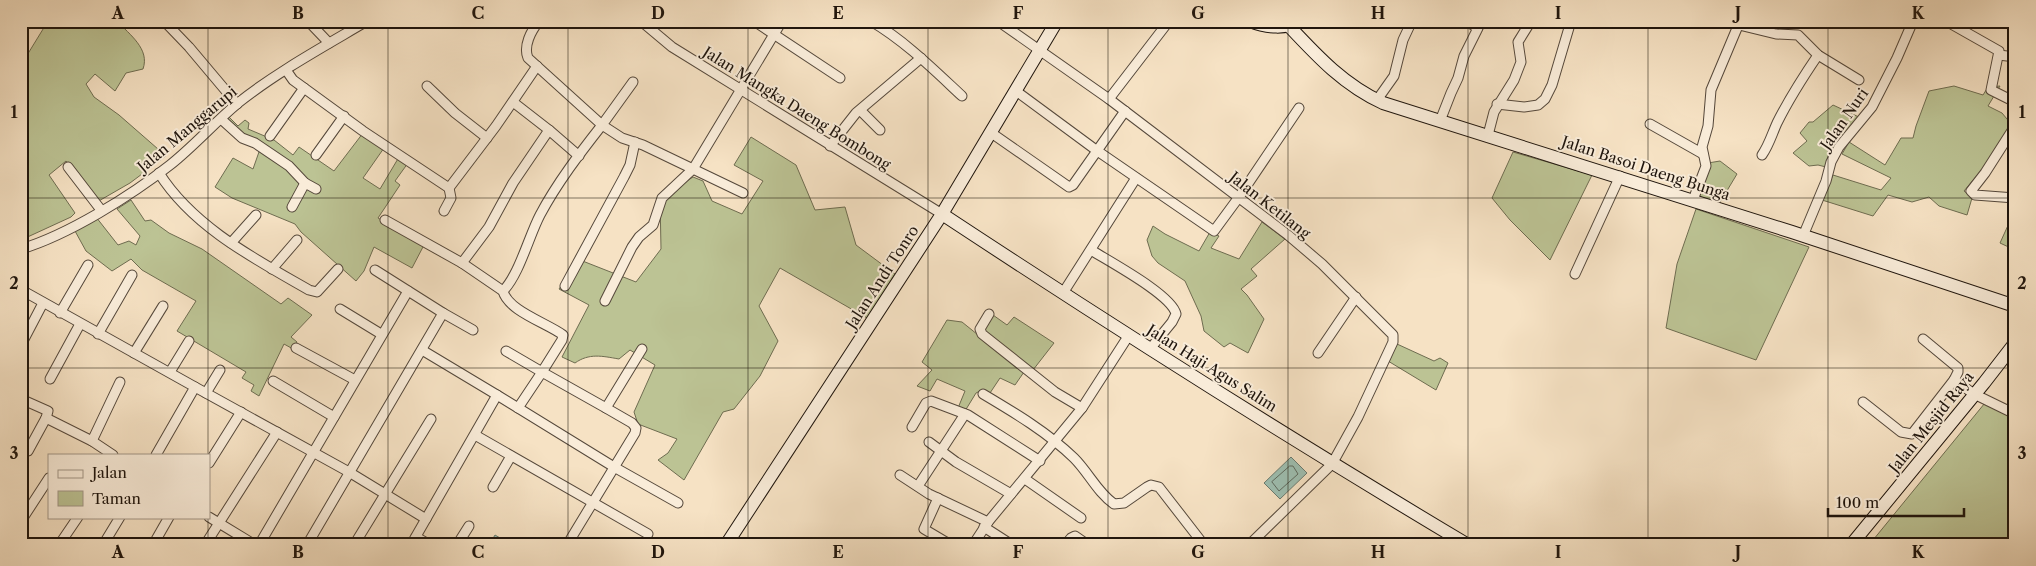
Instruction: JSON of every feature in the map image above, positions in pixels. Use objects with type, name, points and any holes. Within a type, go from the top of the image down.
[{"type":"street","points":[[164,21],[189,47],[237,104]]},
{"type":"street","points":[[308,21],[329,43]]},
{"type":"street","name":"Jalan Manggarupi","points":[[21,249],[53,237],[101,210],[159,173],[237,104],[286,70],[366,21]]},
{"type":"street","name":"Jalan Mangka Daeng Bombong","points":[[641,21],[672,46],[942,214]]},
{"type":"street","points":[[754,21],[840,78]]},
{"type":"street","points":[[605,300],[636,242],[653,225],[662,198],[693,169],[782,21]]},
{"type":"street","points":[[871,21],[888,31],[921,58],[962,96]]},
{"type":"street","name":"Jalan Ketilang","points":[[998,21],[1110,99],[1239,197],[1322,264],[1390,331],[1394,338],[1393,342],[1358,417],[1332,464]]},
{"type":"street","name":"Jalan Andi Tonro","points":[[726,545],[942,214],[1056,21]]},
{"type":"street","points":[[1110,99],[1169,21]]},
{"type":"street","points":[[1250,21],[1273,27],[1289,26],[1302,21]]},
{"type":"street","points":[[1440,120],[1458,78],[1464,56],[1481,25],[1466,21]]},
{"type":"street","points":[[1488,135],[1497,104],[1506,95],[1518,71],[1522,58],[1518,42],[1531,21]]},
{"type":"street","points":[[1497,104],[1524,107],[1538,105],[1545,99],[1552,85],[1571,21]]},
{"type":"street","name":"Jalan Nuri","points":[[1803,236],[1826,181],[1830,162],[1872,107],[1913,21]]},
{"type":"street","points":[[1946,21],[1999,51],[1991,82],[1991,90],[2015,102]]},
{"type":"street","points":[[534,23],[526,53],[602,125],[622,138],[635,142],[693,169],[742,194]]},
{"type":"street","points":[[1693,200],[1706,166],[1702,147],[1708,126],[1711,90],[1739,23],[1762,26],[1798,35],[1818,55],[1859,80]]},
{"type":"street","points":[[1377,100],[1394,76],[1403,40],[1410,25]]},
{"type":"street","name":"Jalan Basoi Daeng Bunga","points":[[1289,26],[1319,58],[1350,86],[1377,100],[1620,176],[2015,306]]},
{"type":"street","points":[[1999,54],[2015,57]]},
{"type":"street","points":[[1762,155],[1771,142],[1776,125],[1789,100],[1818,55]]},
{"type":"street","points":[[830,146],[856,113],[861,111],[921,58]]},
{"type":"street","points":[[449,188],[538,66]]},
{"type":"street","points":[[286,70],[293,80],[304,88],[383,145],[449,188],[451,198],[444,211]]},
{"type":"street","points":[[503,291],[520,262],[541,214],[578,156],[632,82]]},
{"type":"street","points":[[427,86],[487,138]]},
{"type":"street","points":[[270,136],[304,88]]},
{"type":"street","points":[[1016,91],[1096,150],[1214,231],[1299,108]]},
{"type":"street","points":[[513,102],[578,156]]},
{"type":"street","points":[[861,111],[880,130]]},
{"type":"street","points":[[990,132],[1069,187],[1073,185],[1125,111]]},
{"type":"street","points":[[316,155],[344,116]]},
{"type":"street","points":[[221,119],[242,138],[255,143],[289,166],[305,183],[316,189]]},
{"type":"street","points":[[1650,124],[1703,154]]},
{"type":"street","points":[[2015,126],[1985,173],[1971,191],[1975,195],[2015,198]]},
{"type":"street","points":[[462,264],[489,228],[513,183],[549,130]]},
{"type":"street","points":[[565,286],[621,184],[630,165],[635,142]]},
{"type":"street","points":[[68,167],[101,210]]},
{"type":"street","points":[[159,173],[183,202],[231,243],[309,290],[317,292],[338,269]]},
{"type":"street","points":[[1575,274],[1620,176]]},
{"type":"street","points":[[1063,293],[1136,178]]},
{"type":"street","points":[[292,207],[305,183]]},
{"type":"street","name":"Jalan Haji Agus Salim","points":[[942,214],[1332,464],[1468,545]]},
{"type":"street","points":[[231,243],[256,215]]},
{"type":"street","points":[[385,220],[462,264],[503,291],[506,298],[513,305],[563,335],[562,340],[518,408]]},
{"type":"street","points":[[272,269],[297,240]]},
{"type":"street","points":[[1092,250],[1162,295],[1173,306],[1176,314],[1172,322],[1150,349]]},
{"type":"street","points":[[60,313],[88,265]]},
{"type":"street","points":[[376,270],[443,314],[473,330]]},
{"type":"street","points":[[98,334],[132,274]]},
{"type":"street","points":[[259,545],[314,453],[381,334],[408,291]]},
{"type":"street","points":[[25,292],[349,472],[426,519]]},
{"type":"street","points":[[1318,353],[1356,297]]},
{"type":"street","points":[[21,344],[43,303]]},
{"type":"street","points":[[134,353],[163,306]]},
{"type":"street","points":[[340,309],[381,334]]},
{"type":"street","points":[[307,545],[443,314]]},
{"type":"street","points":[[989,314],[980,329],[982,334],[1054,392],[1082,408]]},
{"type":"street","points":[[50,379],[80,324]]},
{"type":"street","points":[[973,545],[986,524],[1082,408],[1129,335]]},
{"type":"street","points":[[1863,402],[1901,432],[1912,434],[1954,380],[1958,372],[1958,368],[1923,339]]},
{"type":"street","points":[[170,372],[189,341]]},
{"type":"street","name":"Jalan Mesjid Raya","points":[[1851,545],[2015,343]]},
{"type":"street","points":[[296,348],[355,380]]},
{"type":"street","points":[[606,408],[642,349]]},
{"type":"street","points":[[422,350],[614,467],[678,503]]},
{"type":"street","points":[[506,351],[632,423],[636,428],[635,433],[567,545]]},
{"type":"street","points":[[206,393],[220,370]]},
{"type":"street","points":[[1954,380],[1974,394],[2015,414]]},
{"type":"street","points":[[273,381],[334,417]]},
{"type":"street","points":[[92,441],[120,382]]},
{"type":"street","points":[[157,454],[195,387]]},
{"type":"street","points":[[983,394],[1056,441],[1088,472],[1095,486],[1114,504],[1124,503],[1152,485],[1159,487],[1204,545]]},
{"type":"street","points":[[430,545],[414,541],[497,395]]},
{"type":"street","points":[[21,399],[48,411],[28,451],[21,452]]},
{"type":"street","points":[[912,427],[926,403],[930,401],[965,414],[1040,461]]},
{"type":"street","points":[[210,461],[241,412]]},
{"type":"street","points":[[918,486],[965,414]]},
{"type":"street","points":[[46,418],[92,441],[112,454]]},
{"type":"street","points":[[354,545],[431,419]]},
{"type":"street","points":[[205,545],[277,432]]},
{"type":"street","points":[[475,435],[648,534]]},
{"type":"street","points":[[929,442],[956,462],[1011,494]]},
{"type":"street","points":[[492,487],[511,456]]},
{"type":"street","points":[[1248,545],[1332,464]]},
{"type":"street","points":[[900,475],[986,524],[1012,545]]},
{"type":"street","points":[[1025,479],[1081,518]]},
{"type":"street","points":[[21,521],[48,480]]},
{"type":"street","points":[[938,498],[924,528],[952,545]]},
{"type":"street","points":[[210,517],[255,545]]},
{"type":"street","points":[[59,545],[77,518]]},
{"type":"street","points":[[103,545],[119,518]]},
{"type":"street","points":[[153,545],[168,518]]},
{"type":"street","points":[[457,545],[469,526]]},
{"type":"street","points":[[1065,545],[1075,536],[1088,545]]},
{"type":"green space","points":[[48,21],[117,21],[133,37],[144,55],[143,69],[126,73],[115,91],[95,74],[86,84],[94,97],[119,115],[166,156],[130,183],[97,202],[66,161],[49,175],[75,213],[71,217],[21,240],[21,65]]},
{"type":"green space","points":[[1954,86],[1983,95],[1988,87],[2000,86],[1988,106],[2002,113],[2012,125],[1989,161],[1964,191],[1972,198],[1967,215],[1939,206],[1929,197],[1912,202],[1888,195],[1873,216],[1822,200],[1833,175],[1881,190],[1891,178],[1842,154],[1849,142],[1885,165],[1901,138],[1913,138],[1929,91]]},
{"type":"green space","points":[[1833,105],[1861,118],[1826,167],[1818,165],[1809,166],[1793,153],[1807,141],[1800,133],[1809,122],[1813,122]]},
{"type":"green space","points":[[229,117],[238,126],[245,120],[249,123],[248,129],[274,140],[293,155],[299,147],[334,171],[363,133],[384,148],[363,178],[380,189],[399,157],[408,163],[395,181],[400,185],[378,218],[424,245],[412,268],[374,247],[364,271],[356,281],[301,232],[295,224],[232,198],[215,187],[233,158],[253,169],[260,149],[222,125]]},
{"type":"green space","points":[[751,137],[796,165],[815,210],[845,207],[856,245],[895,274],[867,318],[780,268],[759,306],[778,341],[760,376],[734,409],[723,412],[684,480],[658,460],[668,453],[677,439],[638,424],[634,412],[655,365],[630,350],[619,359],[601,356],[585,358],[575,363],[562,357],[589,305],[559,289],[580,260],[636,282],[661,249],[660,198],[693,177],[703,181],[712,201],[742,214],[763,181],[734,165]]},
{"type":"green space","points":[[1513,152],[1592,175],[1550,260],[1510,220],[1492,198]]},
{"type":"green space","points":[[1720,161],[1737,174],[1719,204],[1695,199],[1708,163]]},
{"type":"green space","points":[[131,200],[145,221],[151,220],[169,233],[202,249],[281,304],[288,298],[312,315],[291,337],[297,342],[293,349],[284,344],[259,396],[251,391],[254,385],[242,378],[246,372],[177,331],[196,301],[142,270],[131,259],[112,271],[86,251],[75,231],[96,217],[118,245],[129,241],[136,245],[140,236],[117,209]]},
{"type":"green space","points":[[1696,209],[1809,247],[1756,360],[1666,328],[1677,264]]},
{"type":"green space","points":[[2015,210],[2015,250],[2000,243]]},
{"type":"green space","points":[[1262,222],[1285,239],[1251,269],[1257,276],[1241,289],[1264,319],[1248,353],[1230,343],[1224,347],[1204,331],[1201,316],[1185,281],[1158,263],[1152,256],[1147,240],[1153,226],[1199,251],[1210,232],[1219,236],[1211,248],[1239,259]]},
{"type":"green space","points":[[993,315],[1007,325],[1014,317],[1054,343],[1033,370],[983,331]]},
{"type":"green space","points":[[947,320],[962,322],[1024,372],[1015,385],[1000,378],[990,393],[982,390],[976,393],[965,411],[958,408],[965,391],[937,379],[930,391],[917,386],[932,370],[922,362]]},
{"type":"green space","points":[[1397,344],[1434,361],[1440,358],[1448,363],[1436,390],[1388,361]]},
{"type":"green space","points":[[1989,398],[2015,411],[2015,545],[1869,545]]},
{"type":"water","points":[[1291,457],[1307,473],[1280,499],[1264,483]]},
{"type":"water","points":[[495,535],[512,545],[489,545]]}]
